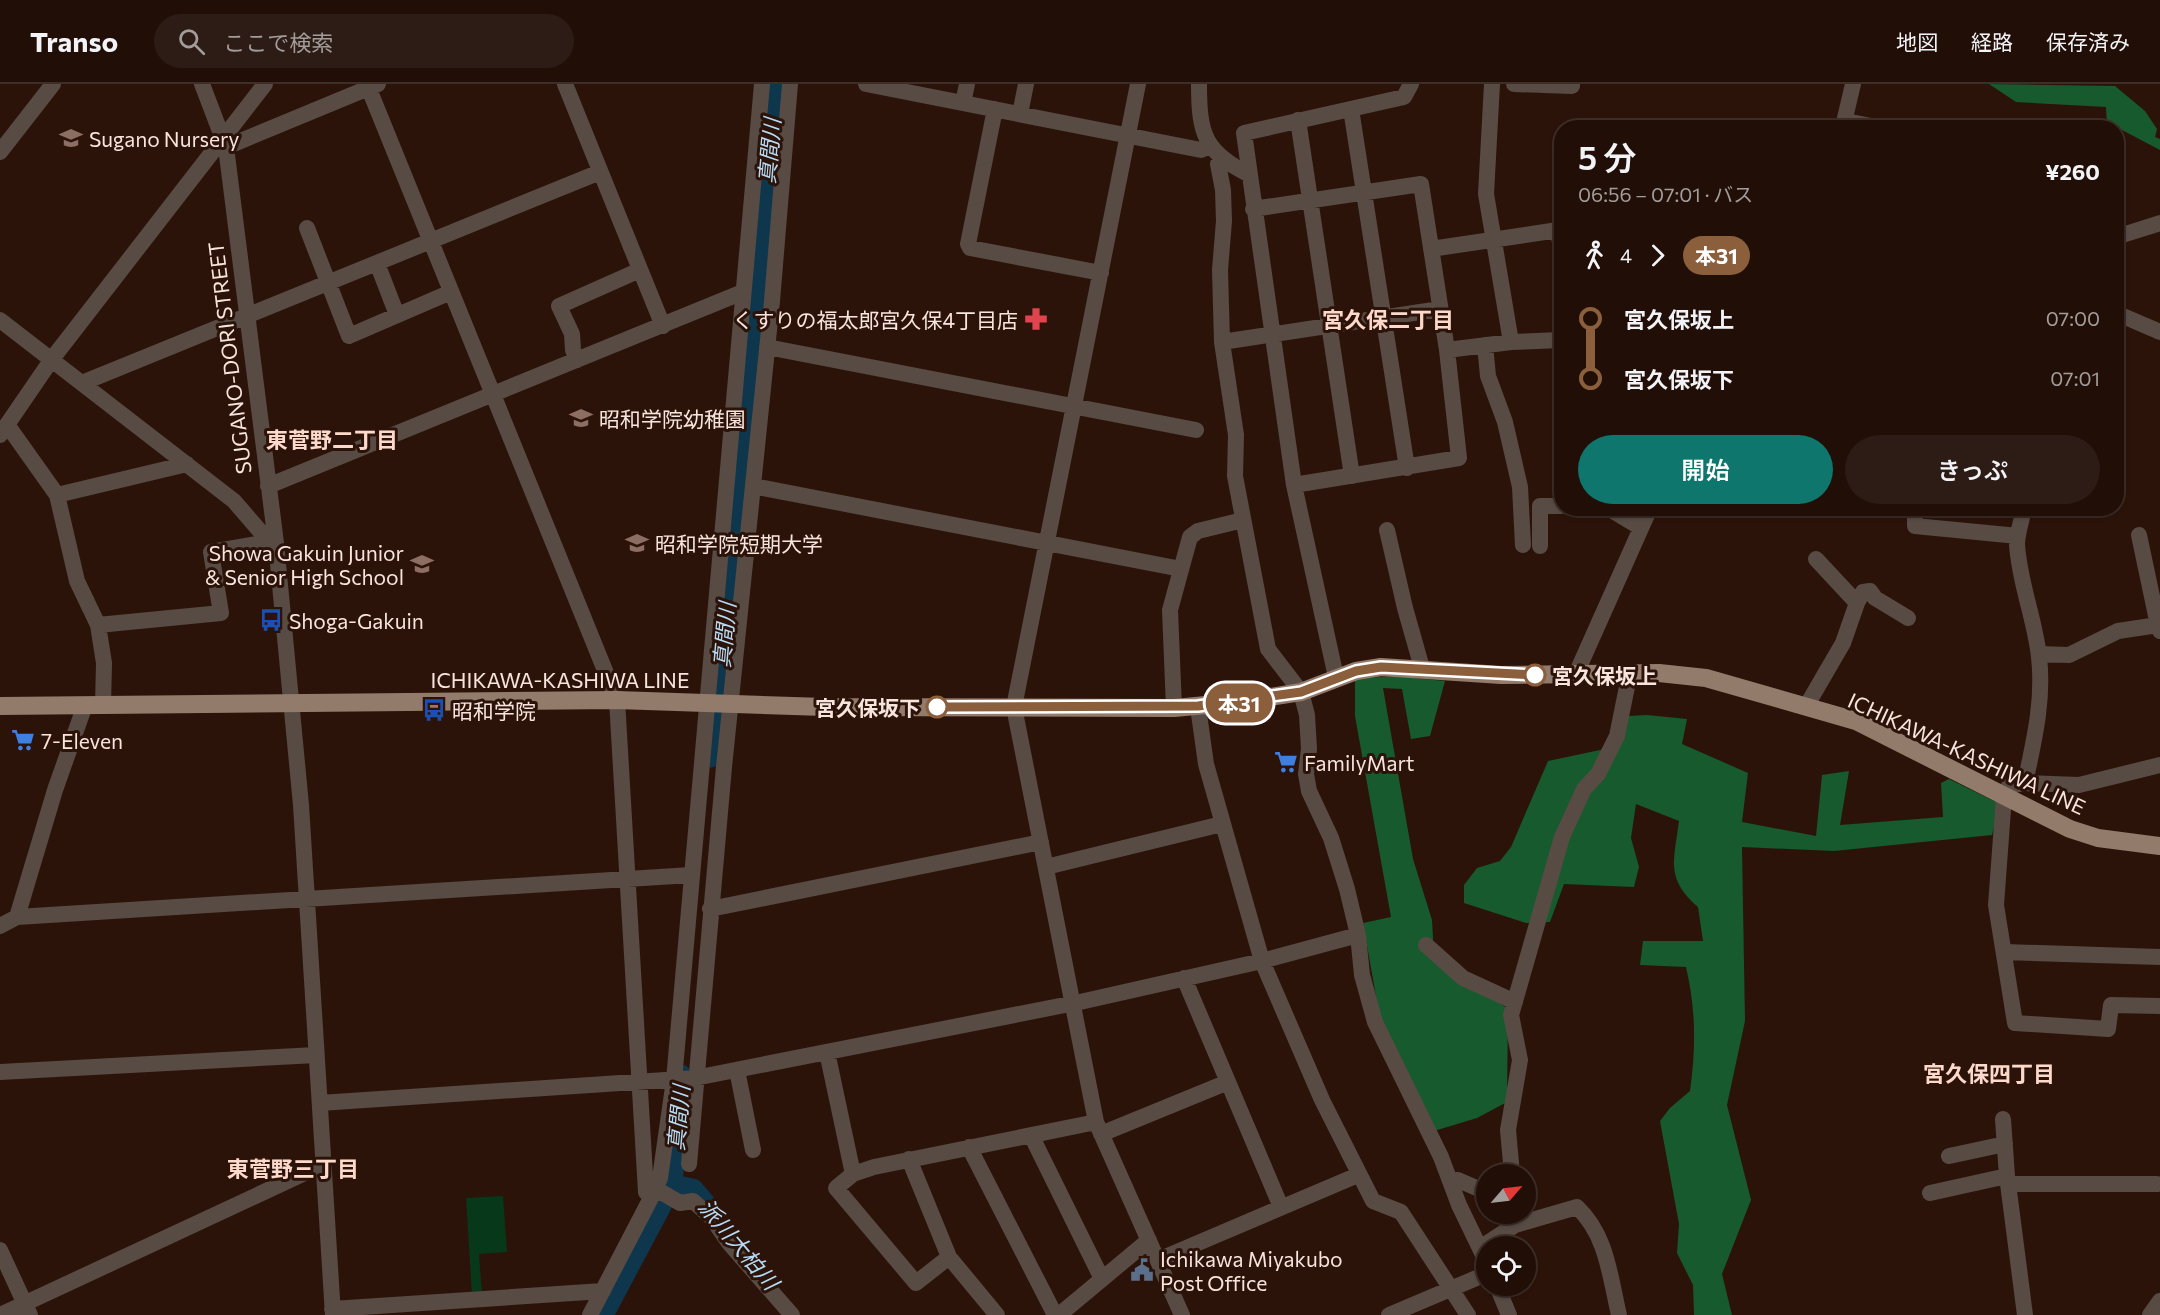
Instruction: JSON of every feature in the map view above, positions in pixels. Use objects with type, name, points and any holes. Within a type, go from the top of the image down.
[{"type":"main road","name":"ICHIKAWA-KASHIWA LINE","points":[[0,706],[617,700],[813,707],[1174,708],[1301,692],[1336,677],[1368,668],[1422,668],[1501,675],[1630,672],[1706,678],[1807,705],[1856,721],[2070,829],[2098,838],[2160,846]]},
{"type":"street","points":[[0,152],[53,84]]},
{"type":"street","name":"SUGANO-DORI STREET","points":[[202,84],[224,143],[293,702],[333,1312]]},
{"type":"street","points":[[17,916],[55,790],[94,705],[104,663],[98,625],[77,581],[57,495],[4,430],[52,359],[224,143],[265,84]]},
{"type":"street","points":[[565,84],[663,326]]},
{"type":"street","points":[[689,1164],[694,1078],[710,909],[719,703],[744,292],[762,84]]},
{"type":"street","points":[[590,1315],[656,1192],[660,1178],[674,1080],[691,875],[753,486],[790,84]]},
{"type":"street","points":[[866,84],[1201,150],[1209,146]]},
{"type":"street","points":[[963,103],[967,84]]},
{"type":"street","points":[[1020,114],[1026,84]]},
{"type":"street","points":[[1138,84],[1014,707],[1098,1128],[1182,1315]]},
{"type":"street","points":[[1199,84],[1199,101],[1209,146],[1222,160],[1250,175]]},
{"type":"street","points":[[1336,677],[1294,485],[1244,133],[1404,97],[1411,84]]},
{"type":"street","points":[[1492,84],[1486,194],[1511,342]]},
{"type":"street","points":[[1514,84],[1572,86],[1572,84]]},
{"type":"street","points":[[1848,120],[1845,118],[1853,84]]},
{"type":"street","points":[[224,143],[372,85],[451,292],[617,700],[646,1192],[656,1192],[680,1203],[693,1201],[711,1217],[729,1243],[792,1315]]},
{"type":"street","points":[[995,109],[968,244],[970,249],[1101,273]]},
{"type":"street","points":[[1351,109],[1407,468]]},
{"type":"street","points":[[1298,120],[1352,476]]},
{"type":"street","points":[[1222,160],[1218,164],[1223,190],[1224,221],[1220,270],[1222,342],[1236,435],[1235,476],[1268,649],[1301,692],[1307,716],[1309,749],[1306,774],[1309,791],[1331,838],[1358,935],[1362,975],[1375,1022],[1476,1239]]},
{"type":"street","points":[[82,383],[600,172]]},
{"type":"street","points":[[1253,209],[1421,184],[1447,350],[1459,458],[1294,485]]},
{"type":"street","points":[[2124,234],[2160,223]]},
{"type":"street","points":[[307,228],[348,336],[451,292]]},
{"type":"street","points":[[1431,249],[1554,231]]},
{"type":"street","points":[[377,263],[397,315]]},
{"type":"street","points":[[577,360],[573,350],[572,334],[559,306],[640,270]]},
{"type":"street","points":[[268,486],[744,292]]},
{"type":"street","points":[[1222,342],[1440,309]]},
{"type":"street","points":[[2124,316],[2160,332]]},
{"type":"street","points":[[0,320],[234,501],[259,530],[274,542]]},
{"type":"street","points":[[1447,350],[1554,339]]},
{"type":"street","points":[[1485,345],[1488,376],[1505,422],[1532,546],[1540,506],[1554,506]]},
{"type":"street","points":[[767,347],[1196,430]]},
{"type":"street","points":[[57,495],[187,464]]},
{"type":"street","points":[[753,486],[1181,569]]},
{"type":"street","points":[[1621,516],[1641,528]]},
{"type":"street","points":[[1576,674],[1646,516]]},
{"type":"street","points":[[1915,516],[1915,526],[2018,536]]},
{"type":"street","points":[[2022,516],[2018,536],[2020,571],[2039,654],[2042,682],[2025,783]]},
{"type":"street","points":[[1174,708],[1170,610],[1190,537],[1198,531],[1243,520]]},
{"type":"street","points":[[1388,530],[1405,609],[1422,668]]},
{"type":"street","points":[[2039,654],[2069,655],[2118,631],[2159,628],[2139,535]]},
{"type":"street","points":[[98,625],[220,613],[212,552],[274,542]]},
{"type":"street","points":[[1816,559],[1857,603]]},
{"type":"street","points":[[1807,705],[1843,643],[1863,592],[1870,591],[1875,598],[1908,618]]},
{"type":"street","points":[[1511,1164],[1508,1130],[1520,1060],[1511,1015],[1562,837],[1584,789],[1598,774],[1617,736],[1630,672]]},
{"type":"street","points":[[1198,706],[1206,764],[1262,961],[1358,1175],[1373,1201],[1401,1212],[1468,1315]]},
{"type":"street","points":[[2160,765],[2079,785],[2025,783],[2009,786],[2004,796],[1996,905],[2015,1023],[2108,1029],[2111,1005],[2160,1006]]},
{"type":"street","points":[[1046,867],[1222,824]]},
{"type":"street","points":[[710,909],[1041,842]]},
{"type":"street","points":[[0,926],[17,916],[691,875]]},
{"type":"street","points":[[320,1103],[694,1078],[1072,1004],[1262,961],[1358,935]]},
{"type":"street","points":[[1426,945],[1462,978],[1515,1002]]},
{"type":"street","points":[[2005,952],[2160,957]]},
{"type":"street","points":[[1184,978],[1281,1207]]},
{"type":"street","points":[[827,1052],[853,1174]]},
{"type":"street","points":[[0,1072],[316,1055]]},
{"type":"street","points":[[737,1070],[753,1150]]},
{"type":"street","points":[[949,1257],[916,1283],[836,1188],[853,1174],[909,1159],[1031,1135],[1098,1128],[1228,1083]]},
{"type":"street","points":[[2003,1119],[2008,1180],[2025,1315]]},
{"type":"street","points":[[1031,1135],[1102,1279]]},
{"type":"street","points":[[1949,1156],[2005,1144]]},
{"type":"street","points":[[969,1147],[1057,1315],[1149,1240]]},
{"type":"street","points":[[909,1159],[949,1257],[997,1315]]},
{"type":"street","points":[[0,1315],[27,1309],[322,1165]]},
{"type":"street","points":[[1158,1260],[1358,1175]]},
{"type":"street","points":[[1450,1180],[1458,1180],[1476,1188]]},
{"type":"street","points":[[1930,1193],[2008,1180],[2157,1185]]},
{"type":"street","points":[[1536,1215],[1577,1207],[1587,1217],[1602,1243],[1619,1315]]},
{"type":"street","points":[[1499,1236],[1509,1224]]},
{"type":"street","points":[[0,1251],[27,1309]]},
{"type":"street","points":[[1389,1315],[1476,1278]]},
{"type":"street","points":[[333,1312],[436,1308],[603,1291]]},
{"type":"street","points":[[1501,1296],[1509,1315]]},
{"type":"street","points":[[2150,1315],[2160,1301]]},
{"type":"green space","points":[[1989,84],[2115,86],[2145,111],[2157,129],[2155,137],[2160,139],[2160,150],[2124,131],[2124,120],[2107,120],[2106,107],[2016,102]]},
{"type":"green space","points":[[1393,676],[1445,681],[1430,736],[1411,739],[1402,689],[1383,688],[1413,859],[1432,920],[1434,957],[1508,1009],[1507,1102],[1477,1118],[1434,1131],[1382,1030],[1363,923],[1391,917],[1355,716],[1355,679]]},
{"type":"green space","points":[[1647,715],[1687,719],[1682,744],[1748,773],[1742,822],[1816,836],[1822,775],[1849,771],[1840,825],[1943,817],[1941,783],[1949,779],[2000,804],[1992,835],[1834,851],[1742,847],[1745,1021],[1727,1105],[1751,1200],[1722,1274],[1732,1315],[1694,1315],[1693,1285],[1677,1253],[1679,1224],[1660,1121],[1670,1108],[1690,1091],[1694,1029],[1692,998],[1686,967],[1640,965],[1643,941],[1703,941],[1698,907],[1680,887],[1674,868],[1679,821],[1636,804],[1631,838],[1639,867],[1634,887],[1564,884],[1550,922],[1526,923],[1464,903],[1464,885],[1477,868],[1500,861],[1511,847],[1548,761],[1619,746],[1628,716]]},
{"type":"green space","points":[[503,1196],[507,1252],[479,1254],[482,1294],[472,1295],[466,1198]]},
{"type":"waterway","name":"真間川","points":[[711,757],[775,84]]},
{"type":"waterway","points":[[603,1315],[672,1185],[681,1075]]},
{"type":"waterway","name":"派川大柏川","points":[[672,1185],[693,1189],[715,1215]]},
{"type":"bus line","name":"本31","points":[[937,707],[1174,708],[1198,706],[1301,692],[1336,677],[1368,668],[1381,667],[1535,675]]},
{"type":"place","name":"Sugano Nursery","points":[[71,138]]},
{"type":"place","name":"くすりの福太郎宮久保4丁目店","points":[[1036,319]]},
{"type":"place","name":"昭和学院幼稚園","points":[[581,418]]},
{"type":"place","name":"昭和学院短期大学","points":[[637,543]]},
{"type":"place","name":"Showa Gakuin Junior & Senior High School","points":[[422,564]]},
{"type":"place","name":"Shoga-Gakuin","points":[[271,620]]},
{"type":"place","name":"宮久保坂上","points":[[1535,675]]},
{"type":"place","name":"宮久保坂下","points":[[937,707]]},
{"type":"place","name":"昭和学院","points":[[434,710]]},
{"type":"place","name":"7-Eleven","points":[[23,740]]},
{"type":"place","name":"FamilyMart","points":[[1286,762]]},
{"type":"place","name":"Ichikawa Miyakubo Post Office","points":[[1142,1270]]},
{"type":"district","name":"宮久保二丁目","points":[[1388,319]]},
{"type":"district","name":"東菅野二丁目","points":[[332,439]]},
{"type":"district","name":"宮久保四丁目","points":[[1989,1073]]},
{"type":"district","name":"東菅野三丁目","points":[[293,1168]]}]
